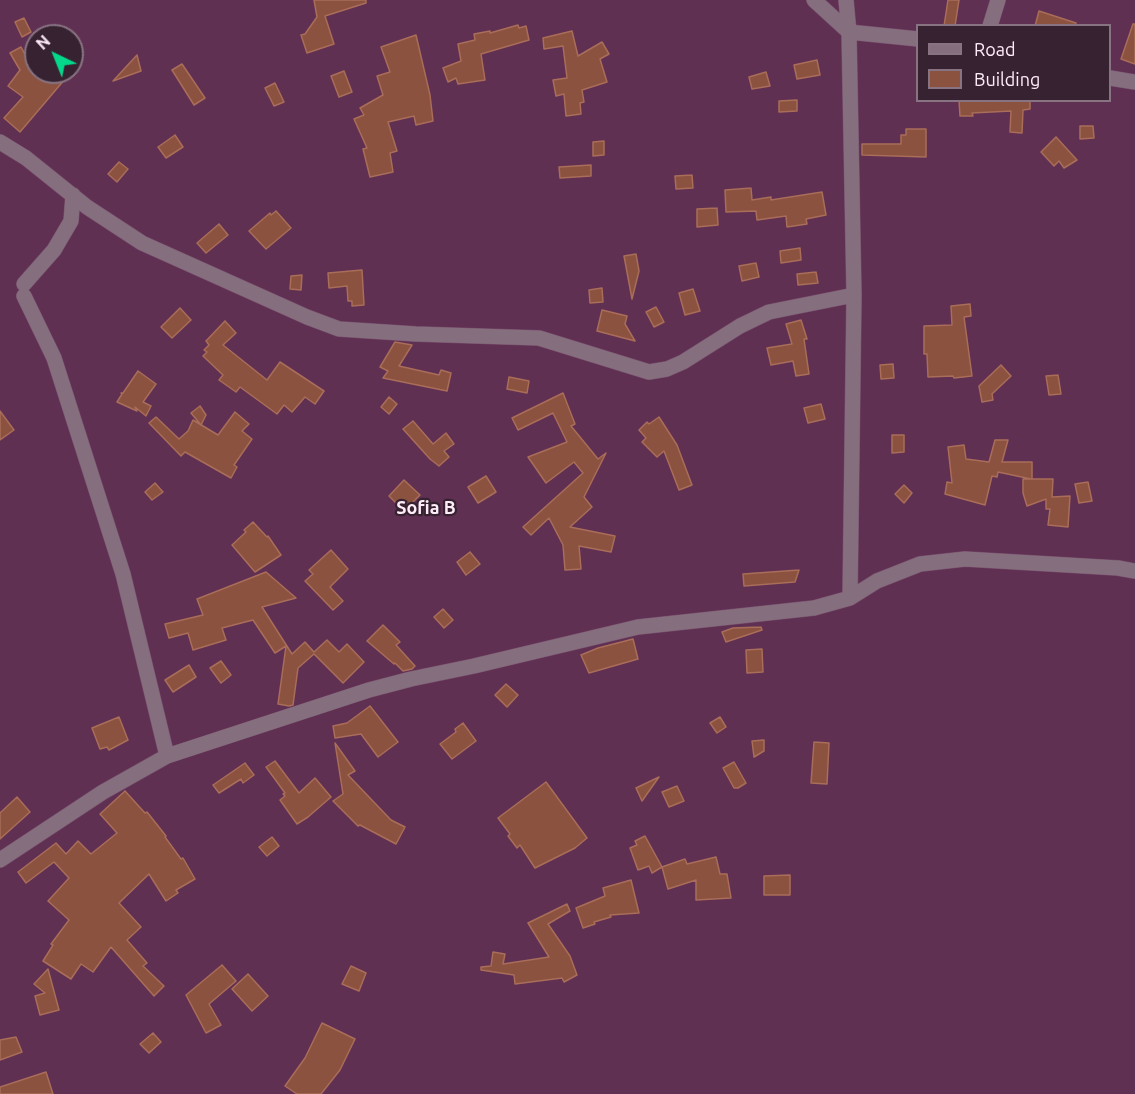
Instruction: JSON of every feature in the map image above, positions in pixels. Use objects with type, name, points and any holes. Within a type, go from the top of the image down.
[{"type":"street","points":[[814,0],[849,32],[916,39]]},
{"type":"street","points":[[846,0],[849,32],[854,295],[850,598]]},
{"type":"street","points":[[991,24],[998,0]]},
{"type":"street","points":[[1111,78],[1135,82]]},
{"type":"street","points":[[0,142],[26,158],[98,214],[142,243],[307,317],[339,329],[539,338],[649,372],[667,369],[683,362],[740,326],[769,312],[854,295]]},
{"type":"street","points":[[73,195],[71,221],[54,250],[24,290],[54,358],[123,574],[167,756]]},
{"type":"street","points":[[71,221],[98,214]]},
{"type":"street","points":[[0,860],[103,792],[167,756],[411,678],[474,666],[638,627],[814,608],[850,598],[878,581],[920,564],[965,559],[1135,571]]},
{"type":"building","points":[[314,0],[366,0],[366,3],[325,16],[334,44],[307,53],[301,35],[305,34],[317,17]]},
{"type":"building","points":[[948,0],[959,0],[955,24],[944,24]]},
{"type":"building","points":[[1039,11],[1076,23],[1076,24],[1036,24]]},
{"type":"building","points":[[24,18],[27,24],[24,24],[24,36],[22,37],[15,22]]},
{"type":"building","points":[[1133,24],[1135,24],[1135,64],[1121,59]]},
{"type":"building","points":[[518,25],[519,28],[526,26],[529,40],[481,54],[485,80],[458,84],[456,78],[448,82],[443,68],[461,61],[458,44],[475,40],[474,34],[490,31],[490,33]]},
{"type":"building","points":[[572,31],[578,56],[602,42],[609,54],[600,59],[607,82],[582,90],[584,102],[580,103],[581,114],[566,116],[564,94],[556,96],[553,80],[567,78],[563,46],[544,49],[543,38]]},
{"type":"building","points":[[416,35],[430,95],[433,121],[416,125],[414,116],[388,122],[397,151],[390,153],[393,172],[370,177],[363,149],[367,148],[354,119],[364,115],[360,108],[383,95],[377,76],[390,72],[381,47]]},
{"type":"building","points":[[21,47],[24,52],[24,84],[61,84],[20,132],[4,118],[23,97],[8,86],[20,70],[10,53]]},
{"type":"building","points":[[137,55],[141,71],[113,81]]},
{"type":"building","points":[[817,60],[820,75],[797,79],[794,65]]},
{"type":"building","points":[[182,64],[205,98],[194,105],[172,70]]},
{"type":"building","points":[[344,71],[352,92],[339,97],[331,76]]},
{"type":"building","points":[[766,72],[770,86],[752,89],[749,77]]},
{"type":"building","points":[[275,83],[284,102],[274,106],[265,88]]},
{"type":"building","points":[[797,100],[797,111],[779,112],[779,101]]},
{"type":"building","points":[[959,102],[1030,102],[1030,109],[1023,110],[1022,133],[1010,132],[1011,111],[972,113],[973,116],[960,116]]},
{"type":"building","points":[[1080,126],[1093,126],[1094,138],[1080,139]]},
{"type":"building","points":[[906,129],[926,129],[926,157],[862,155],[862,144],[901,144],[901,135],[906,135]]},
{"type":"building","points":[[175,135],[183,147],[166,158],[158,147]]},
{"type":"building","points":[[1056,137],[1077,160],[1064,168],[1059,161],[1054,166],[1041,152]]},
{"type":"building","points":[[604,141],[604,155],[593,156],[593,142]]},
{"type":"building","points":[[119,162],[128,169],[117,182],[108,174]]},
{"type":"building","points":[[591,165],[591,176],[560,178],[559,167]]},
{"type":"building","points":[[692,175],[693,188],[676,189],[675,176]]},
{"type":"building","points":[[751,188],[752,200],[771,197],[771,200],[822,192],[826,215],[806,219],[807,224],[787,227],[786,216],[757,220],[756,211],[726,212],[725,190]]},
{"type":"building","points":[[717,208],[718,225],[697,227],[697,209]]},
{"type":"building","points":[[276,211],[291,228],[266,249],[249,231],[270,213],[271,215]]},
{"type":"building","points":[[219,224],[228,235],[206,253],[197,243]]},
{"type":"building","points":[[800,248],[801,260],[781,263],[780,251]]},
{"type":"building","points":[[636,254],[639,271],[632,299],[624,256]]},
{"type":"building","points":[[756,263],[759,277],[742,281],[739,266]]},
{"type":"building","points":[[362,270],[364,305],[352,306],[352,301],[348,301],[347,286],[329,288],[328,273]]},
{"type":"building","points":[[816,272],[818,283],[798,285],[797,274]]},
{"type":"building","points":[[302,275],[301,290],[290,289],[291,276]]},
{"type":"building","points":[[602,288],[603,302],[590,303],[589,290]]},
{"type":"building","points":[[693,289],[700,311],[685,315],[679,293]]},
{"type":"building","points":[[970,304],[971,316],[964,317],[972,376],[928,377],[927,354],[924,354],[924,326],[952,325],[951,306]]},
{"type":"building","points":[[656,307],[664,322],[654,327],[646,312]]},
{"type":"building","points":[[180,308],[191,320],[172,338],[161,327]]},
{"type":"building","points":[[602,310],[627,316],[625,324],[635,341],[597,331]]},
{"type":"building","points":[[801,320],[807,339],[804,339],[809,374],[796,376],[793,361],[771,365],[767,348],[792,344],[786,324]]},
{"type":"building","points":[[225,321],[236,333],[223,345],[267,380],[280,362],[324,391],[315,404],[305,397],[292,412],[284,405],[277,414],[240,387],[236,392],[219,380],[223,375],[203,356],[207,352],[204,350],[209,345],[206,341]]},
{"type":"building","points":[[395,342],[412,345],[399,366],[439,375],[441,370],[451,373],[447,391],[383,378],[388,371],[380,367]]},
{"type":"building","points":[[893,364],[894,378],[881,379],[880,365]]},
{"type":"building","points":[[1001,365],[1011,376],[992,394],[993,400],[982,402],[979,386]]},
{"type":"building","points":[[138,371],[156,384],[143,402],[151,406],[146,416],[135,407],[137,411],[117,402]]},
{"type":"building","points":[[1058,375],[1061,394],[1049,395],[1046,376]]},
{"type":"building","points":[[509,377],[529,381],[527,393],[507,389]]},
{"type":"building","points":[[563,393],[575,424],[571,426],[598,459],[606,453],[584,497],[592,507],[570,527],[615,536],[611,552],[579,546],[581,569],[565,570],[563,545],[549,518],[531,535],[523,527],[583,473],[574,462],[546,483],[528,457],[567,442],[553,413],[518,430],[512,418]]},
{"type":"building","points":[[389,397],[397,404],[389,414],[381,407]]},
{"type":"building","points":[[821,404],[825,419],[808,423],[804,408]]},
{"type":"building","points":[[200,406],[206,415],[201,425],[191,413]]},
{"type":"building","points":[[0,411],[14,430],[0,440]]},
{"type":"building","points":[[235,412],[249,424],[242,431],[252,439],[234,465],[237,467],[231,478],[185,452],[181,456],[149,423],[156,417],[179,439],[188,431],[193,420],[218,435]]},
{"type":"building","points":[[659,417],[677,445],[692,485],[679,490],[664,451],[657,457],[642,442],[646,438],[639,430],[647,422],[649,424]]},
{"type":"building","points":[[413,421],[433,444],[446,433],[454,444],[444,451],[449,457],[439,466],[403,429]]},
{"type":"building","points":[[892,435],[904,435],[904,452],[892,453]]},
{"type":"building","points":[[995,440],[1008,440],[1002,462],[1032,462],[1032,479],[1053,479],[1052,497],[1070,496],[1068,527],[1048,525],[1050,509],[1046,509],[1046,499],[1027,506],[1023,493],[1023,479],[1031,479],[998,472],[997,477],[992,476],[985,505],[945,494],[947,482],[952,483],[948,447],[964,445],[966,459],[989,462]]},
{"type":"building","points":[[486,476],[496,492],[478,503],[468,487]]},
{"type":"building","points":[[404,480],[420,495],[404,511],[389,496]]},
{"type":"building","points":[[1088,482],[1092,501],[1079,503],[1075,484]]},
{"type":"building","points":[[155,483],[163,492],[152,500],[145,492]]},
{"type":"building","points":[[904,485],[912,493],[904,503],[895,494]]},
{"type":"building","points":[[253,522],[268,536],[281,555],[255,572],[232,545]]},
{"type":"building","points":[[331,550],[348,569],[330,587],[343,601],[333,610],[305,581],[313,574],[309,570]]},
{"type":"building","points":[[470,552],[480,564],[466,575],[457,562]]},
{"type":"building","points":[[799,570],[795,582],[744,586],[743,574]]},
{"type":"building","points":[[266,572],[296,598],[262,607],[292,654],[305,642],[314,652],[327,640],[339,652],[347,644],[364,662],[343,683],[314,654],[298,668],[293,705],[289,706],[278,704],[286,646],[275,653],[253,620],[222,628],[226,640],[193,650],[188,633],[169,638],[165,624],[203,615],[197,599]]},
{"type":"building","points":[[443,609],[453,620],[444,628],[434,617]]},
{"type":"building","points":[[383,625],[400,642],[396,645],[415,666],[412,669],[403,671],[367,641]]},
{"type":"building","points":[[761,627],[762,630],[726,642],[722,632],[733,628]]},
{"type":"building","points":[[633,639],[638,659],[589,673],[581,655]]},
{"type":"building","points":[[762,649],[763,672],[747,673],[746,650]]},
{"type":"building","points":[[221,661],[231,675],[221,683],[210,668]]},
{"type":"building","points":[[189,665],[196,677],[173,692],[165,680]]},
{"type":"building","points":[[506,684],[518,695],[507,707],[495,695]]},
{"type":"building","points":[[370,706],[398,742],[378,757],[361,734],[335,738],[333,726],[347,723]]},
{"type":"building","points":[[119,717],[128,740],[109,750],[107,747],[100,749],[92,728]]},
{"type":"building","points":[[720,717],[726,727],[717,733],[710,723]]},
{"type":"building","points":[[463,723],[476,741],[452,759],[440,744],[456,732],[455,729]]},
{"type":"building","points":[[764,740],[764,751],[754,757],[752,741]]},
{"type":"building","points":[[814,742],[829,743],[827,784],[811,783]]},
{"type":"building","points":[[335,743],[355,771],[348,775],[391,820],[405,827],[396,844],[358,826],[333,801],[343,794]]},
{"type":"building","points":[[275,761],[299,793],[315,778],[331,797],[297,824],[280,800],[285,793],[266,767]]},
{"type":"building","points":[[734,762],[746,783],[738,788],[734,788],[723,768]]},
{"type":"building","points":[[245,763],[254,775],[243,783],[241,779],[219,793],[213,785]]},
{"type":"building","points":[[659,777],[642,801],[636,788]]},
{"type":"building","points":[[546,782],[587,838],[575,848],[535,868],[520,845],[517,848],[508,836],[510,834],[498,818]]},
{"type":"building","points":[[677,786],[684,801],[669,807],[662,792]]},
{"type":"building","points":[[125,791],[145,813],[147,812],[181,859],[183,858],[195,879],[176,890],[178,893],[166,901],[149,874],[119,903],[141,927],[127,940],[147,963],[143,966],[164,986],[154,996],[111,947],[93,972],[81,964],[71,979],[43,961],[53,945],[51,944],[69,920],[48,901],[69,878],[54,862],[26,883],[18,872],[56,843],[66,854],[78,841],[91,854],[117,833],[100,814]]},
{"type":"building","points":[[17,797],[30,812],[0,839],[0,813]]},
{"type":"building","points":[[645,836],[662,867],[652,873],[649,866],[638,870],[630,848],[637,845],[635,841]]},
{"type":"building","points":[[272,837],[279,846],[267,856],[259,847]]},
{"type":"building","points":[[716,857],[720,874],[727,874],[731,898],[696,900],[696,880],[668,889],[662,867],[685,859],[687,864]]},
{"type":"building","points":[[790,875],[790,895],[764,895],[764,876]]},
{"type":"building","points":[[631,880],[639,913],[610,915],[611,917],[583,928],[576,908],[605,896],[603,888]]},
{"type":"building","points":[[567,904],[570,911],[548,924],[570,956],[577,975],[564,982],[562,978],[515,984],[514,975],[481,970],[481,967],[491,966],[493,952],[505,954],[503,964],[549,957],[528,923]]},
{"type":"building","points":[[222,965],[236,981],[209,1004],[221,1025],[206,1033],[186,995]]},
{"type":"building","points":[[351,966],[366,973],[359,991],[342,984]]},
{"type":"building","points":[[48,969],[59,1010],[40,1015],[35,996],[45,993],[34,984]]},
{"type":"building","points":[[248,974],[268,996],[252,1011],[232,989]]},
{"type":"building","points":[[322,1023],[355,1039],[340,1070],[321,1094],[297,1094],[285,1086],[305,1058]]},
{"type":"building","points":[[153,1033],[161,1042],[149,1053],[140,1044]]},
{"type":"building","points":[[16,1037],[22,1052],[0,1060],[0,1040]]},
{"type":"building","points":[[46,1072],[53,1094],[0,1094],[0,1087]]},
{"type":"district","name":"Sofia B","points":[[426,508]]}]
